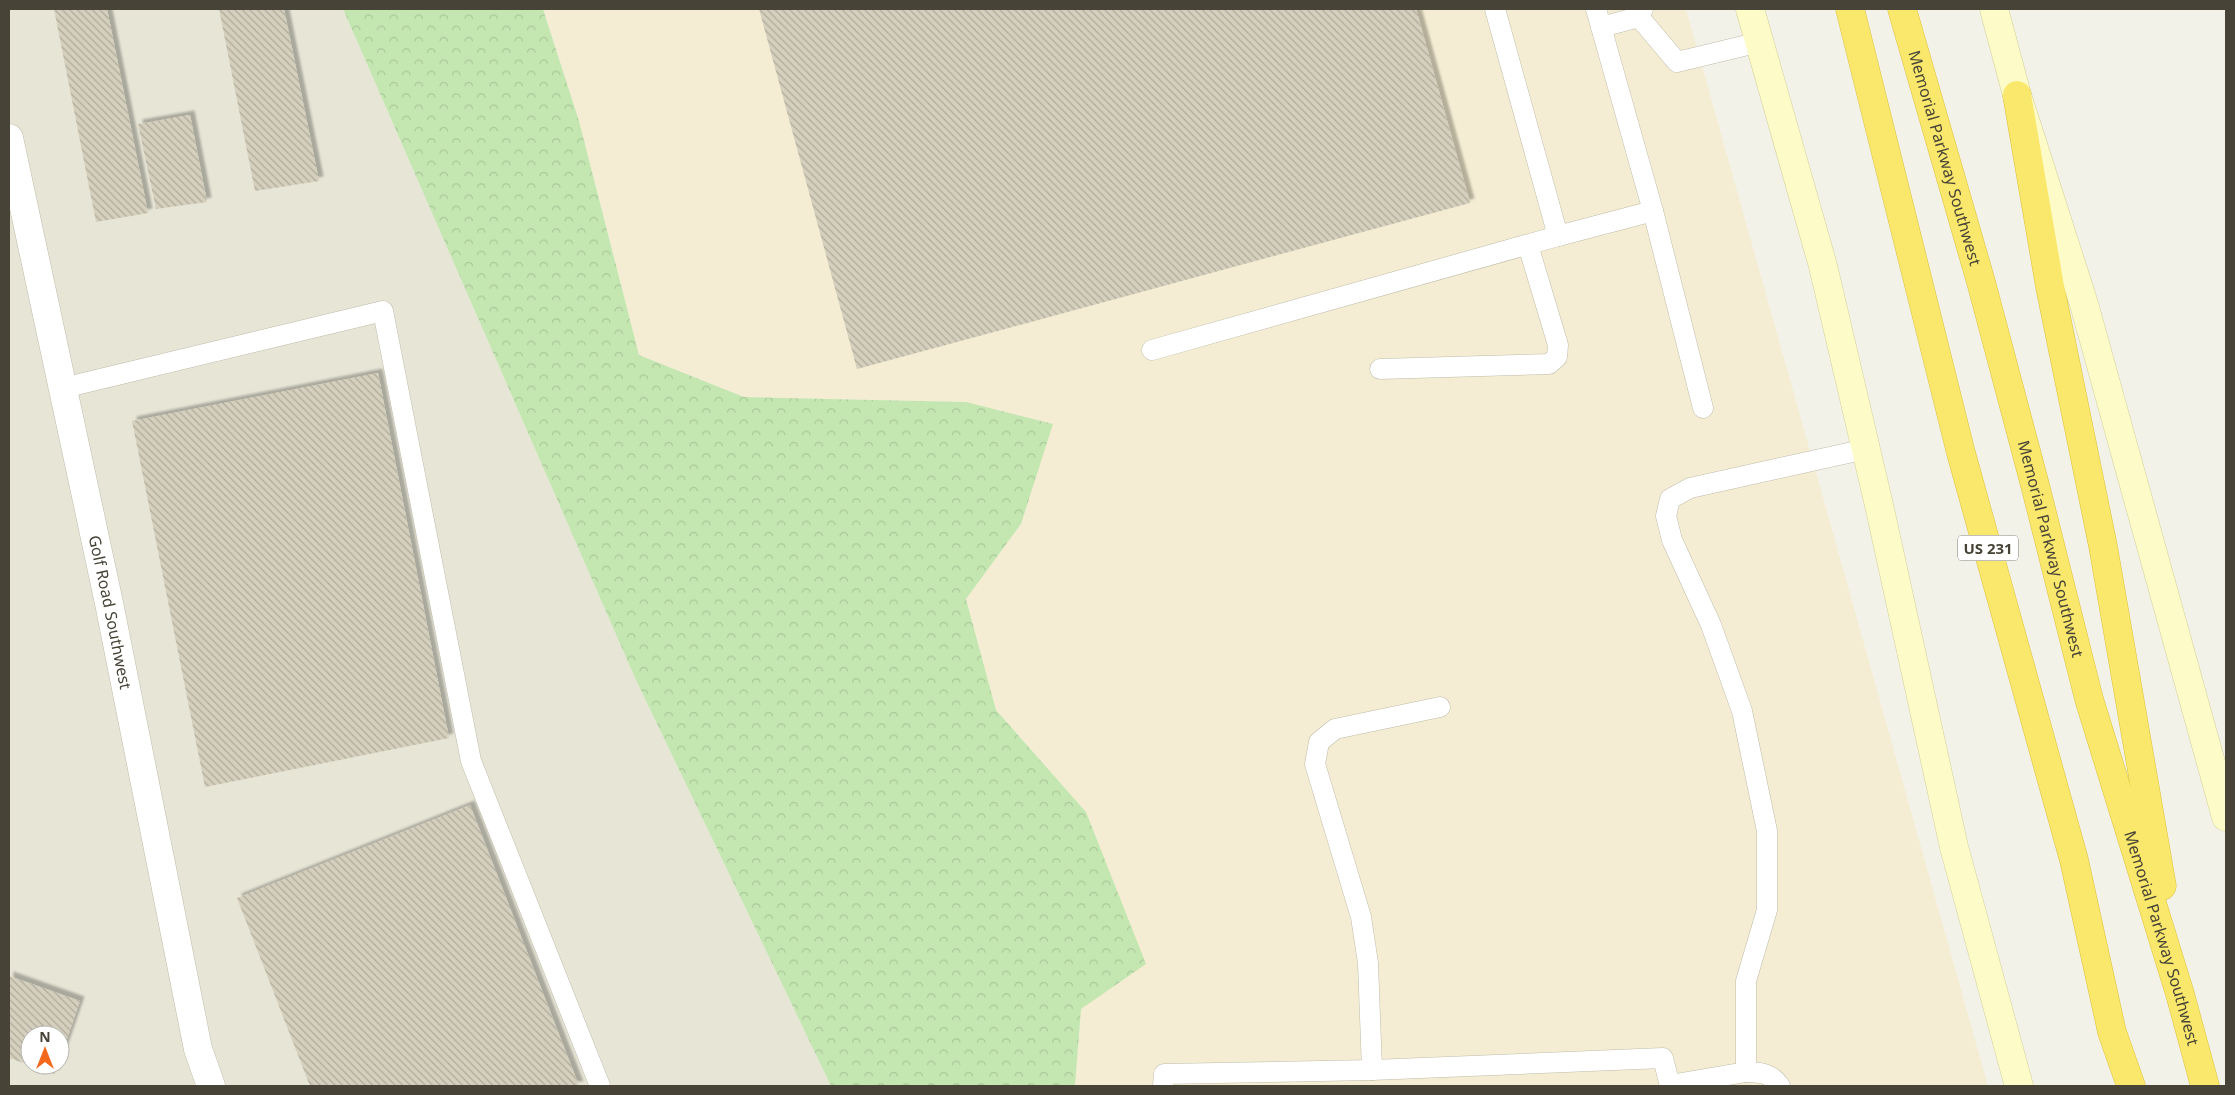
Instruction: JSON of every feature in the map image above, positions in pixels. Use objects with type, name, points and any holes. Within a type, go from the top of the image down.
[{"type":"highway","points":[[1834,9],[1866,68]]},
{"type":"highway","name":"US 231","points":[[1850,9],[1961,453],[2074,860],[2112,1032],[2131,1086]]},
{"type":"highway","name":"Memorial Parkway Southwest","points":[[1902,9],[1981,282],[2089,699],[2180,994],[2205,1086]]},
{"type":"highway","points":[[2017,95],[2050,287],[2103,546],[2180,994]]},
{"type":"highway","points":[[2112,1032],[2121,1086]]},
{"type":"main road","points":[[1750,9],[1823,266],[1866,449],[1954,847],[2019,1086]]},
{"type":"main road","points":[[1994,9],[2017,95],[2084,304],[2226,817]]},
{"type":"street","name":"Golf Road Southwest","points":[[9,138],[110,603],[198,1049],[211,1086]]},
{"type":"lane","points":[[1495,9],[1558,236]]},
{"type":"lane","points":[[1703,408],[1653,211],[1599,18],[1641,13],[1677,62],[1760,42]]},
{"type":"lane","points":[[1152,350],[1653,211]]},
{"type":"lane","points":[[1380,369],[1549,364],[1553,361],[1557,357],[1558,345],[1528,245]]},
{"type":"lane","points":[[63,388],[383,311],[471,762],[600,1086]]},
{"type":"lane","points":[[1746,1072],[1746,981],[1766,910],[1767,831],[1742,711],[1711,625],[1672,540],[1666,516],[1670,499],[1690,488],[1866,449]]},
{"type":"lane","points":[[1372,1070],[1368,963],[1361,917],[1316,764],[1319,742],[1335,729],[1440,707]]},
{"type":"lane","points":[[1164,1086],[1164,1074],[1253,1079],[1372,1070],[1663,1058],[1670,1086],[1746,1072],[1762,1072],[1775,1079],[1780,1086]]},
{"type":"shaded area","points":[[9,9],[343,9],[635,678],[831,1086],[9,1086]]},
{"type":"shaded area","points":[[543,9],[1686,9],[1988,1086],[1075,1086],[1081,1009],[1086,812],[996,710],[966,599],[1021,524],[966,402],[744,397],[639,355],[579,121]]},
{"type":"green space","points":[[343,9],[543,9],[579,121],[639,355],[744,397],[966,402],[1053,424],[1021,524],[966,599],[996,710],[1086,812],[1146,964],[1081,1009],[1075,1086],[831,1086],[635,678]]},
{"type":"building","points":[[54,9],[107,9],[148,213],[96,222]]},
{"type":"building","points":[[219,9],[284,9],[319,181],[255,191]]},
{"type":"building","points":[[759,9],[1416,9],[1470,203],[857,369]]},
{"type":"building","points":[[190,115],[207,202],[156,209],[138,124]]},
{"type":"building","points":[[378,373],[449,738],[205,787],[132,421]]},
{"type":"building","points":[[470,805],[579,1086],[310,1086],[237,898]]},
{"type":"building","points":[[9,976],[80,1001],[70,1030],[70,1025],[20,1025],[20,1062],[9,1058]]}]
